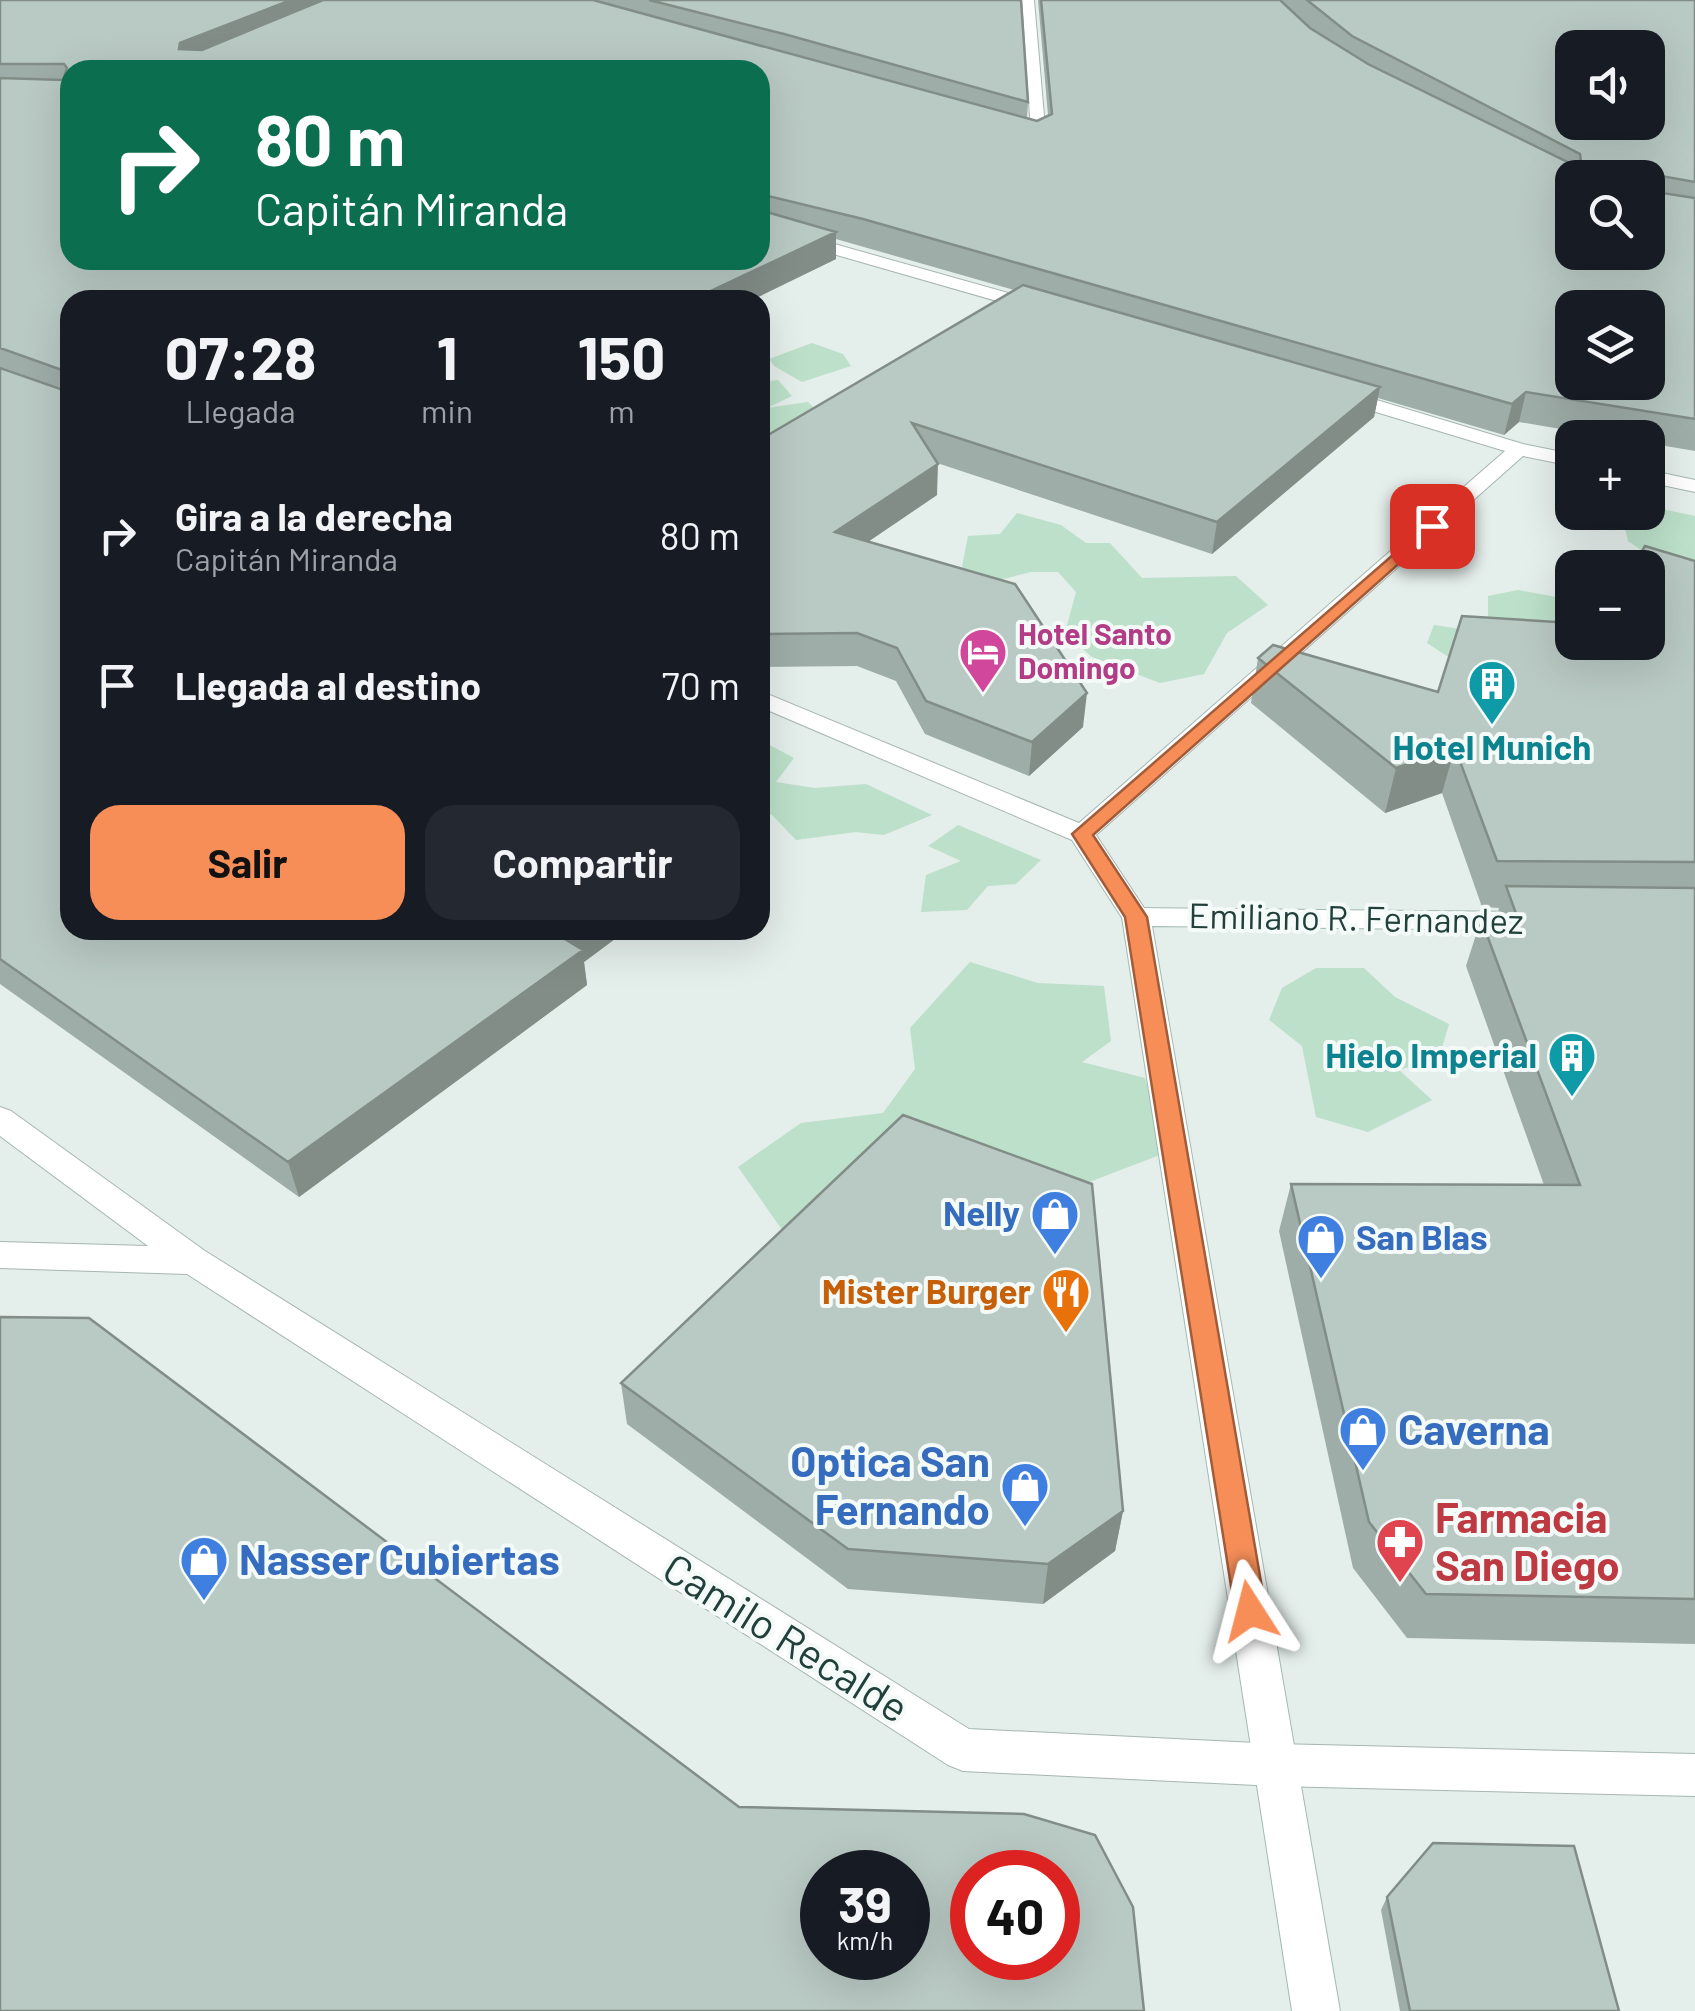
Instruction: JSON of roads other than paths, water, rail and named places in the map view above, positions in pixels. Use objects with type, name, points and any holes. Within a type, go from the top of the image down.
[{"type":"street","points":[[1002,128],[1039,138],[1028,0]]},
{"type":"street","points":[[770,231],[1064,314]]},
{"type":"street","points":[[1328,391],[1555,456]]},
{"type":"street","points":[[1082,834],[1519,449]]},
{"type":"street","points":[[1665,480],[1695,486]]},
{"type":"street","points":[[770,702],[1082,834],[1136,917],[1316,2011]]},
{"type":"street","name":"Emiliano R. Fernandez","points":[[1136,917],[1555,921]]},
{"type":"street","name":"Camilo Recalde","points":[[0,1120],[193,1261],[963,1750],[1276,1765],[1695,1775]]},
{"type":"street","points":[[0,1255],[193,1261]]},
{"type":"place","name":"Hotel Santo Domingo","points":[[983,694]]},
{"type":"place","name":"Hotel Munich","points":[[1492,726]]},
{"type":"place","name":"Hielo Imperial","points":[[1572,1098]]},
{"type":"place","name":"Nelly","points":[[1055,1256]]},
{"type":"place","name":"San Blas","points":[[1321,1280]]},
{"type":"place","name":"Mister Burger","points":[[1066,1334]]},
{"type":"place","name":"Caverna","points":[[1363,1472]]},
{"type":"place","name":"Optica San Fernando","points":[[1025,1528]]},
{"type":"place","name":"Farmacia San Diego","points":[[1400,1584]]},
{"type":"place","name":"Nasser Cubiertas","points":[[204,1602]]}]
